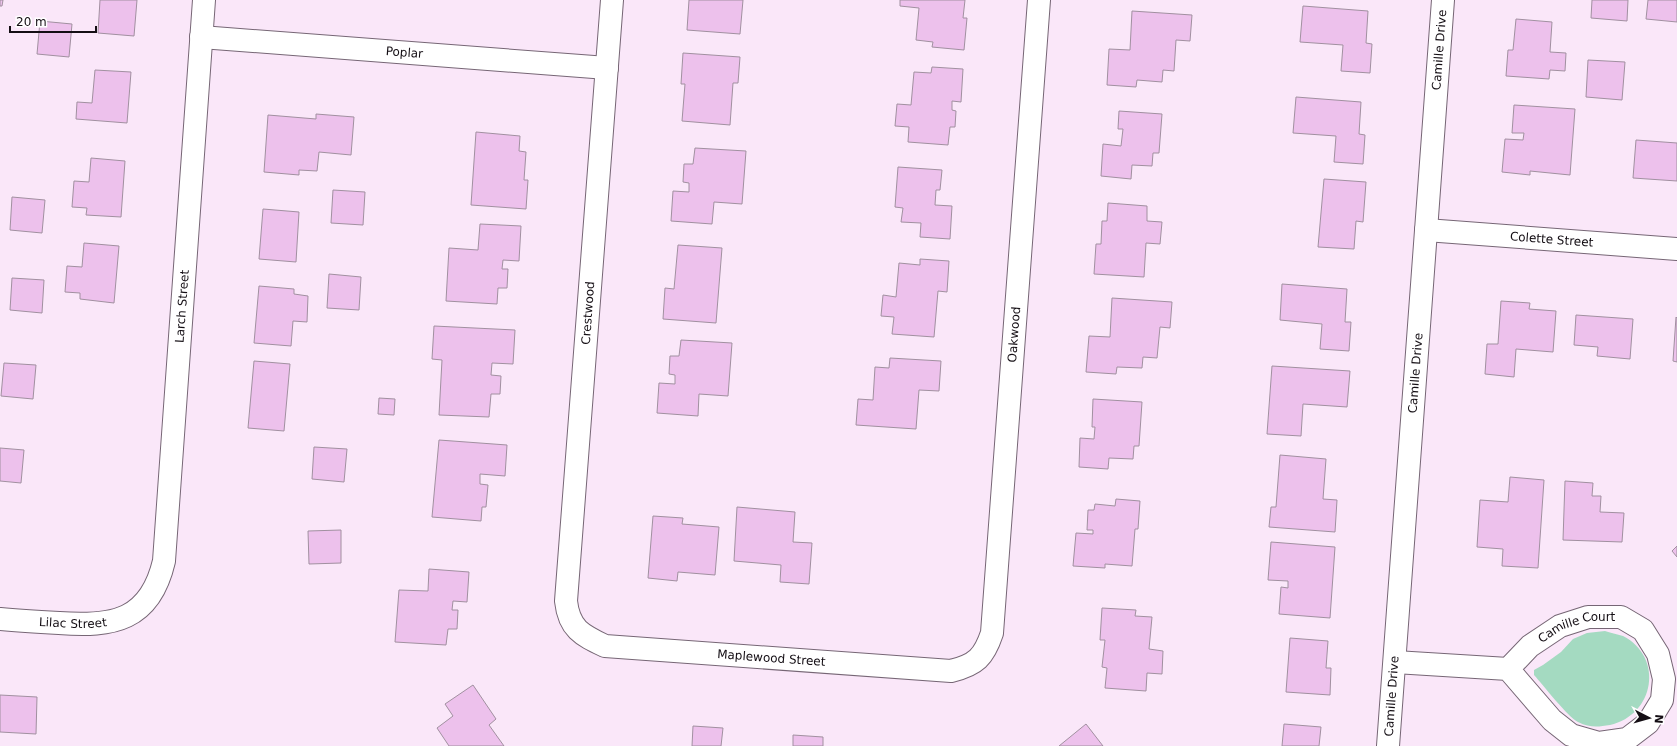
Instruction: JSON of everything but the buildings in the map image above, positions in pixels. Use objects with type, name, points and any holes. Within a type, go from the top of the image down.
[{"type":"street","name":"Larch Street","points":[[142,606],[150,597],[160,577],[164,561],[204,0]]},
{"type":"street","name":"Crestwood","points":[[573,625],[567,612],[566,601],[612,0]]},
{"type":"street","name":"Oakwood","points":[[975,663],[988,646],[992,633],[1039,0]]},
{"type":"street","name":"Camille Drive","points":[[1388,746],[1443,0]]},
{"type":"street","name":"Poplar","points":[[201,37],[607,68]]},
{"type":"street","name":"Colette Street","points":[[1426,230],[1677,249]]},
{"type":"street","name":"Lilac Street","points":[[0,619],[77,625],[96,624],[112,622],[128,616],[142,606]]},
{"type":"street","name":"Camille Court","points":[[1588,617],[1621,617],[1644,630],[1658,654],[1664,679],[1662,700],[1648,723],[1627,739],[1599,743],[1571,735],[1552,720],[1508,669],[1530,646],[1560,626],[1588,617]]},
{"type":"street","name":"Maplewood Street","points":[[573,625],[584,636],[605,646],[951,671],[975,663]]},
{"type":"street","points":[[1395,662],[1508,669]]},
{"type":"green space","points":[[1605,631],[1623,636],[1636,645],[1645,657],[1649,671],[1649,685],[1645,698],[1637,710],[1625,719],[1610,725],[1598,727],[1582,724],[1568,714],[1534,675],[1534,670],[1561,652],[1573,639],[1587,633]]}]
